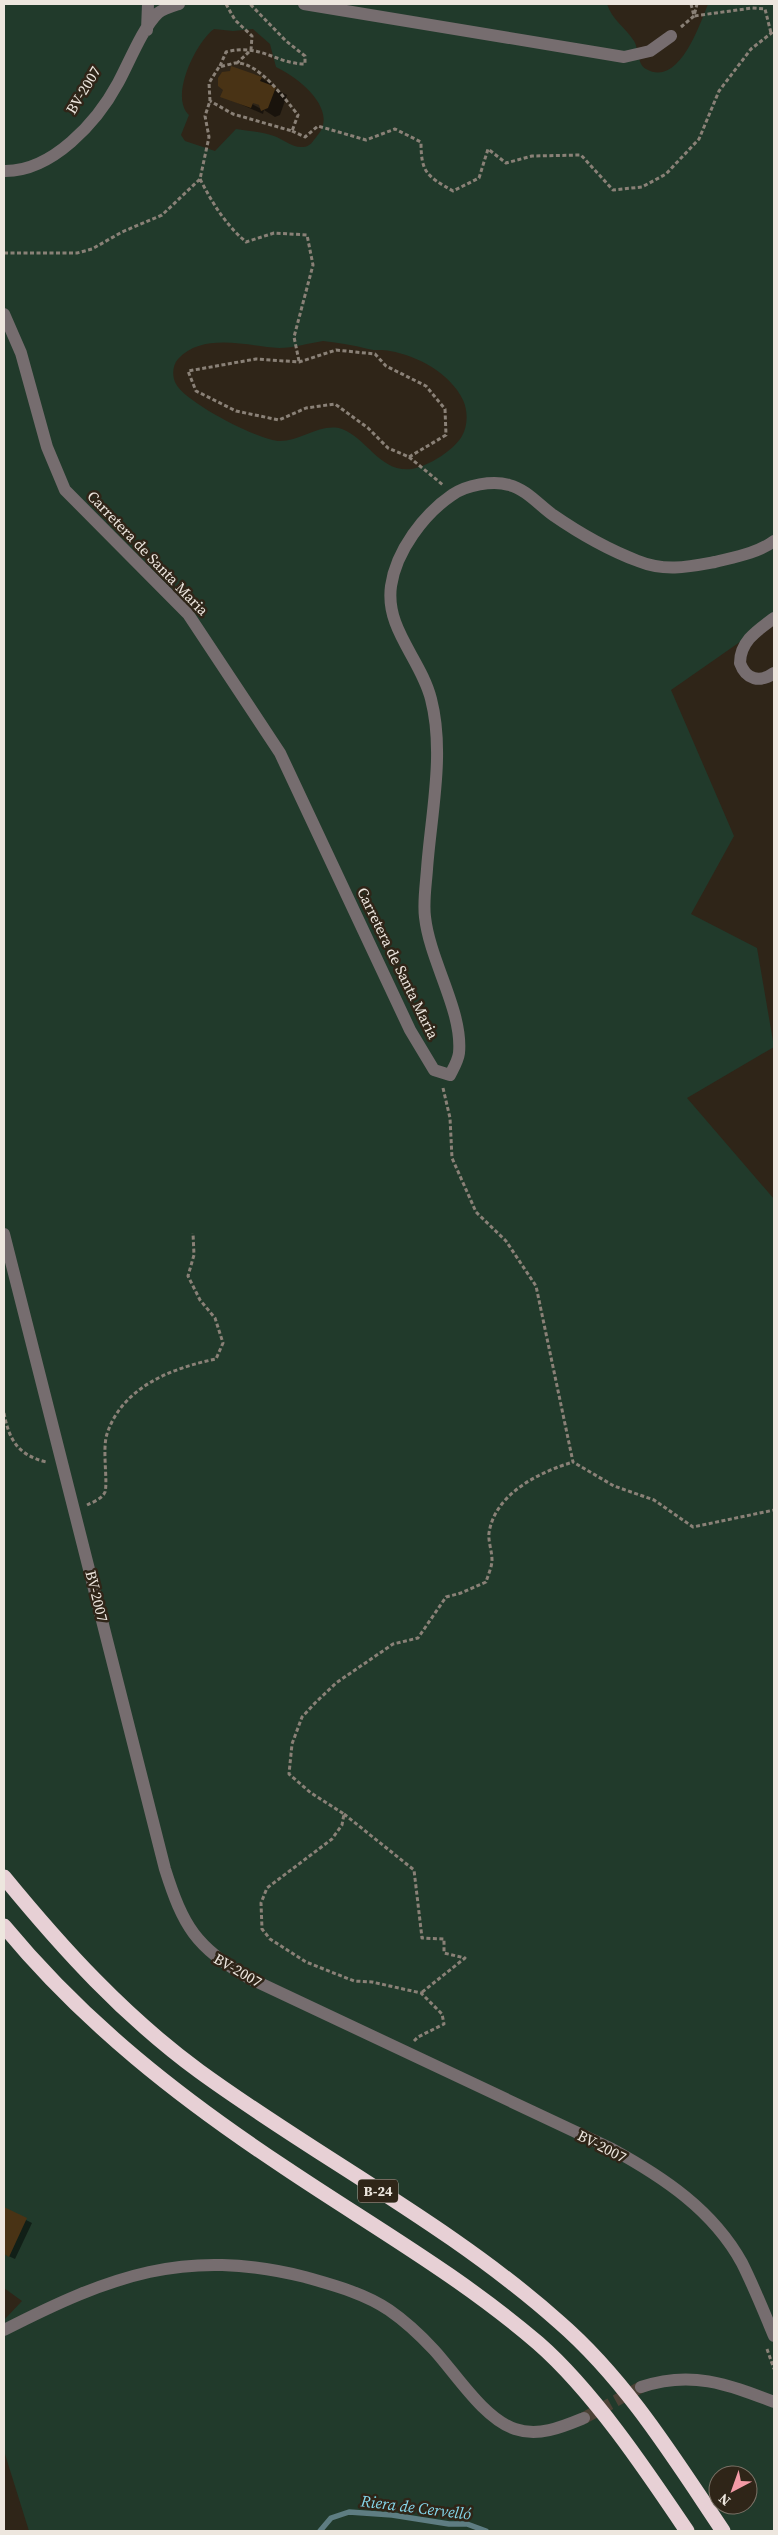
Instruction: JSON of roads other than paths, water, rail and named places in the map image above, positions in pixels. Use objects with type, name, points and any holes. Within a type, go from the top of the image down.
[{"type":"highway","name":"B-24","points":[[4,1877],[58,1943],[114,2001],[198,2070],[303,2143],[431,2225],[497,2271],[561,2323],[616,2379],[677,2463],[723,2531]]},
{"type":"highway","name":"B-24","points":[[4,1926],[34,1963],[91,2020],[180,2095],[286,2169],[485,2300],[540,2345],[588,2396],[655,2483],[687,2531]]},
{"type":"street","points":[[147,30],[148,4]]},
{"type":"street","name":"BV-2007","points":[[4,171],[11,171],[46,159],[73,142],[102,110],[133,52],[158,13],[179,4]]},
{"type":"street","points":[[304,4],[624,57],[650,52],[671,36]]},
{"type":"street","name":"Carretera de Santa Maria","points":[[4,314],[21,353],[47,447],[65,490],[188,614],[280,753],[410,1030],[434,1070],[450,1076],[459,1056],[459,1031],[430,948],[424,915],[431,815],[436,774],[435,725],[431,698],[419,667],[399,634],[390,601],[392,582],[407,545],[433,511],[454,493],[494,483],[510,485],[591,538],[640,562],[664,568],[682,569],[736,557],[774,541]]},
{"type":"street","points":[[774,618],[750,636],[740,656],[740,663],[748,677],[755,679],[774,673]]},
{"type":"street","name":"BV-2007","points":[[4,1234],[165,1869],[180,1912],[202,1944],[215,1957],[249,1978],[612,2149],[652,2170],[687,2197],[714,2223],[741,2262],[769,2340]]},
{"type":"street","points":[[4,2330],[103,2285],[133,2275],[174,2266],[235,2265],[287,2273],[325,2282],[366,2297],[388,2310],[434,2350],[490,2413],[502,2423],[515,2429],[550,2430],[584,2418]]},
{"type":"street","points":[[641,2387],[672,2379],[698,2379],[733,2387],[774,2402]]},
{"type":"waterway","name":"Riera de Cervelló","points":[[320,2531],[331,2518],[349,2512],[392,2515],[449,2524],[467,2524],[486,2531]]},
{"type":"tunnel","points":[[584,2418],[641,2387]]}]
